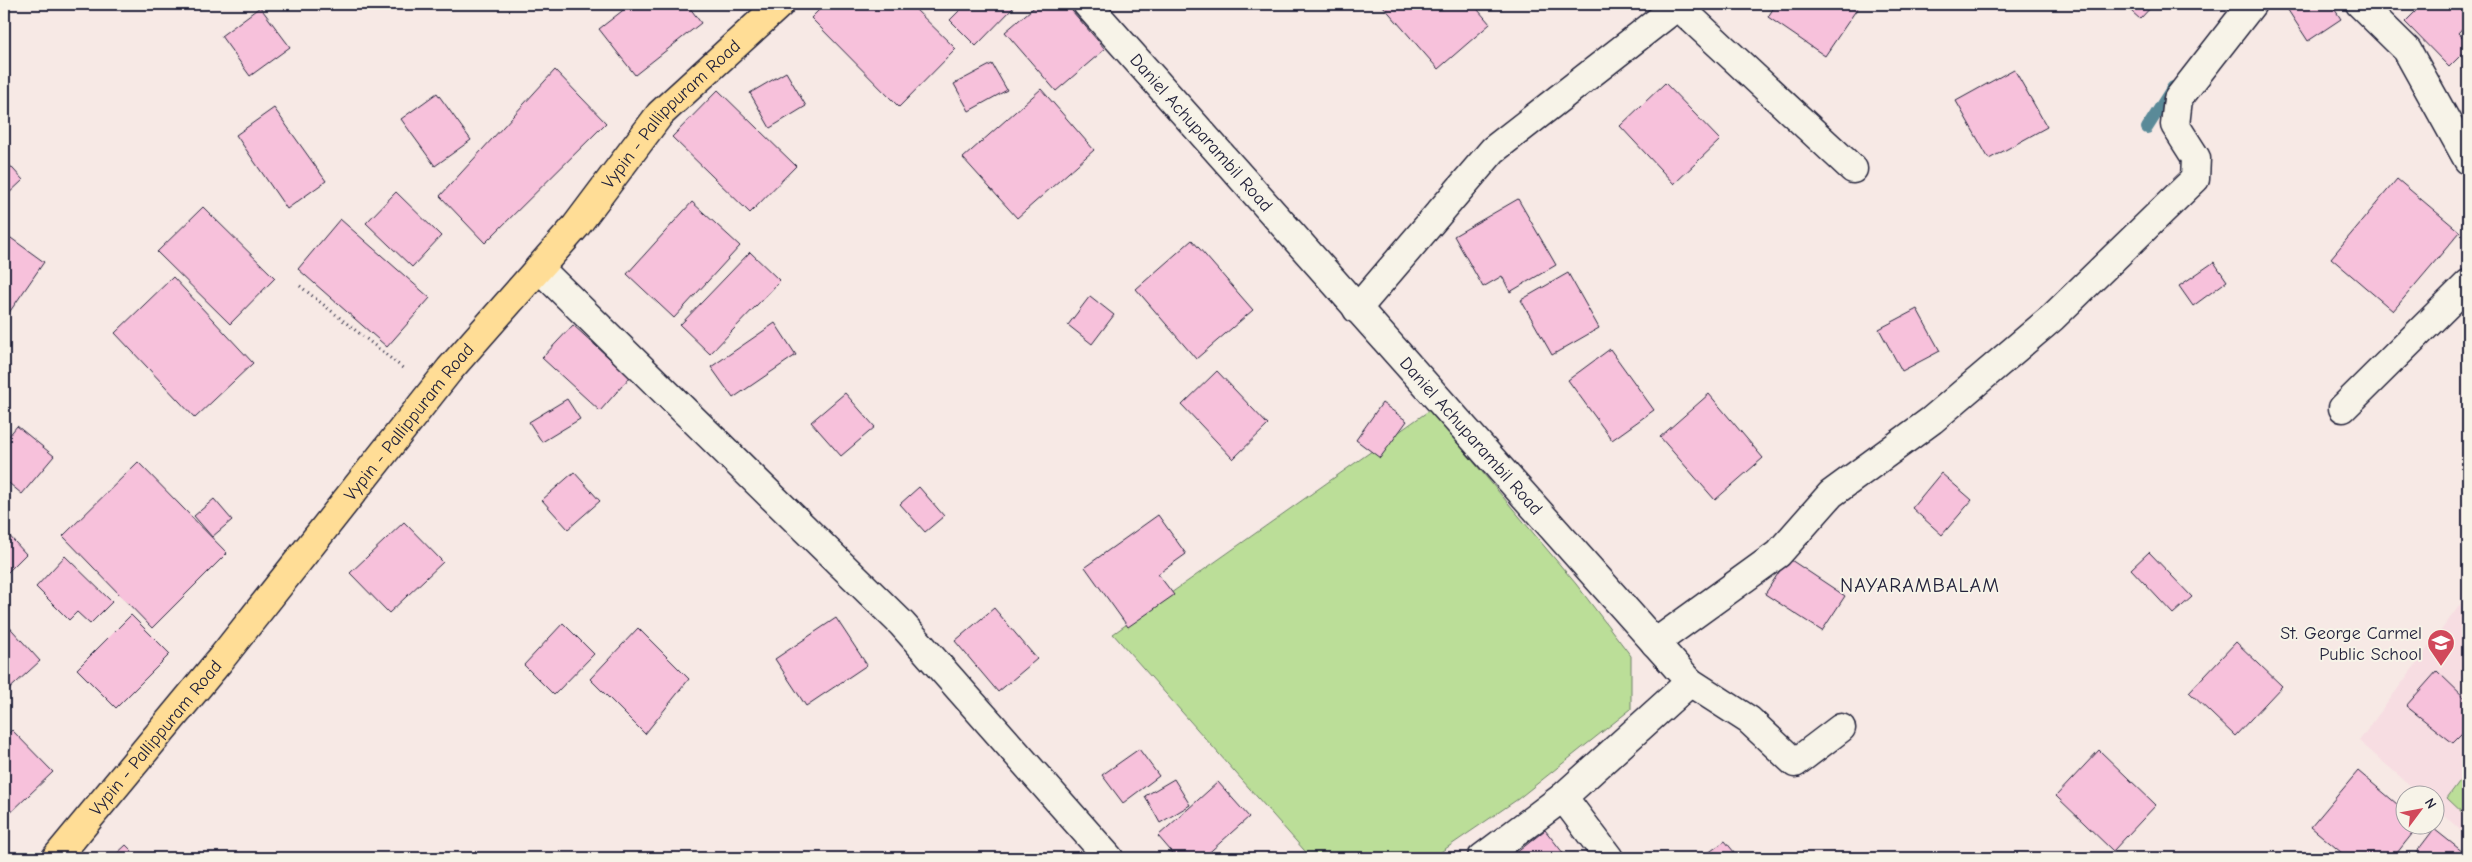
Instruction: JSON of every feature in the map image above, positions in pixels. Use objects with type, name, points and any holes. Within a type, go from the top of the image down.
[{"type":"main road","name":"Vypin - Pallippuram Road","points":[[56,858],[220,660],[432,392],[576,226],[660,114],[780,4]]},
{"type":"street","name":"Daniel Achuparambil Road","points":[[1087,4],[1690,682],[1749,720],[1795,763],[1841,728]]},
{"type":"street","points":[[1655,643],[1778,554],[1831,494],[1932,420],[2053,317],[2195,180],[2196,158],[2175,125],[2178,99],[2252,4]]},
{"type":"street","points":[[2360,4],[2407,50],[2468,160]]},
{"type":"street","points":[[1357,309],[1492,150],[1679,5],[1853,169]]},
{"type":"street","points":[[539,268],[902,624],[1109,858]]},
{"type":"street","points":[[2343,408],[2468,284]]},
{"type":"street","points":[[1482,858],[1563,797],[1690,682]]},
{"type":"street","points":[[1563,797],[1609,858]]},
{"type":"path","points":[[300,286],[432,392]]},
{"type":"shaded area","name":"St. George Carmel Public School","points":[[2468,594],[2468,837],[2444,815],[2444,784],[2408,784],[2359,741]]},
{"type":"green space","points":[[1430,410],[1576,584],[1631,656],[1631,709],[1518,799],[1432,858],[1311,858],[1113,634]]},
{"type":"green space","points":[[2468,770],[2468,818],[2447,798]]},
{"type":"building","points":[[631,4],[687,4],[701,23],[635,75],[599,29]]},
{"type":"building","points":[[825,4],[910,4],[956,49],[899,107],[811,18]]},
{"type":"building","points":[[966,4],[1017,4],[976,46],[950,20]]},
{"type":"building","points":[[1038,4],[1066,4],[1105,49],[1056,91],[1005,32]]},
{"type":"building","points":[[1385,4],[1473,4],[1490,24],[1438,69],[1383,6]]},
{"type":"building","points":[[1776,4],[1855,4],[1859,6],[1825,56],[1768,17]]},
{"type":"building","points":[[2123,4],[2154,4],[2140,19]]},
{"type":"building","points":[[2284,4],[2331,4],[2341,19],[2308,41]]},
{"type":"building","points":[[2423,4],[2468,4],[2468,22],[2458,33],[2468,43],[2468,48],[2449,67],[2405,22]]},
{"type":"building","points":[[260,7],[290,47],[250,76],[221,36]]},
{"type":"building","points":[[992,64],[1007,90],[969,111],[954,84]]},
{"type":"building","points":[[2014,69],[2047,127],[1989,159],[1956,101]]},
{"type":"building","points":[[555,70],[606,123],[485,243],[440,196]]},
{"type":"building","points":[[786,72],[806,106],[770,128],[750,93]]},
{"type":"building","points":[[1665,83],[1720,140],[1674,184],[1620,126]]},
{"type":"building","points":[[1041,89],[1094,150],[1017,218],[963,158]]},
{"type":"building","points":[[718,90],[796,166],[750,213],[672,137]]},
{"type":"building","points":[[437,93],[471,140],[435,166],[401,119]]},
{"type":"building","points":[[274,108],[326,181],[287,209],[236,135]]},
{"type":"building","points":[[4,159],[23,180],[4,198]]},
{"type":"building","points":[[2397,179],[2460,232],[2393,311],[2331,258]]},
{"type":"building","points":[[396,192],[441,236],[412,267],[366,223]]},
{"type":"building","points":[[1518,199],[1556,265],[1510,292],[1502,276],[1483,287],[1454,236]]},
{"type":"building","points":[[692,202],[740,246],[674,318],[627,274]]},
{"type":"building","points":[[203,207],[275,278],[230,324],[157,252]]},
{"type":"building","points":[[340,219],[430,298],[387,347],[298,269]]},
{"type":"building","points":[[4,233],[44,262],[4,320]]},
{"type":"building","points":[[1192,240],[1253,310],[1196,359],[1136,289]]},
{"type":"building","points":[[750,252],[780,281],[710,354],[680,325]]},
{"type":"building","points":[[2214,262],[2227,281],[2193,306],[2179,286]]},
{"type":"building","points":[[1568,273],[1599,328],[1552,355],[1521,300]]},
{"type":"building","points":[[173,277],[253,363],[195,418],[115,333]]},
{"type":"building","points":[[1090,296],[1114,315],[1092,344],[1068,325]]},
{"type":"building","points":[[1917,309],[1940,351],[1902,371],[1879,329]]},
{"type":"building","points":[[775,323],[796,355],[733,398],[711,367]]},
{"type":"building","points":[[573,325],[630,377],[600,411],[542,358]]},
{"type":"building","points":[[1610,349],[1654,410],[1612,440],[1568,380]]},
{"type":"building","points":[[1217,371],[1268,425],[1233,459],[1182,405]]},
{"type":"building","points":[[845,393],[875,427],[841,456],[811,422]]},
{"type":"building","points":[[1709,394],[1763,458],[1715,500],[1660,437]]},
{"type":"building","points":[[567,399],[580,419],[542,442],[529,422]]},
{"type":"building","points":[[1382,403],[1407,421],[1380,458],[1356,440]]},
{"type":"building","points":[[17,426],[54,456],[22,494],[4,479],[4,442]]},
{"type":"building","points":[[138,462],[227,553],[152,628],[63,536]]},
{"type":"building","points":[[574,472],[600,501],[568,529],[542,500]]},
{"type":"building","points":[[1941,473],[1972,500],[1942,535],[1912,508]]},
{"type":"building","points":[[919,487],[944,516],[925,532],[900,504]]},
{"type":"building","points":[[214,499],[232,520],[212,537],[194,516]]},
{"type":"building","points":[[1158,515],[1186,554],[1158,574],[1174,595],[1128,627],[1085,567]]},
{"type":"building","points":[[404,522],[443,562],[389,613],[350,573]]},
{"type":"building","points":[[4,530],[26,554],[4,576]]},
{"type":"building","points":[[2149,552],[2192,597],[2173,614],[2131,569]]},
{"type":"building","points":[[65,556],[112,602],[90,624],[77,612],[69,620],[36,587]]},
{"type":"building","points":[[1788,558],[1845,596],[1822,631],[1765,594]]},
{"type":"building","points":[[994,608],[1037,659],[998,692],[955,641]]},
{"type":"building","points":[[131,615],[170,654],[116,708],[77,669]]},
{"type":"building","points":[[836,618],[867,665],[806,706],[775,659]]},
{"type":"building","points":[[4,621],[40,661],[4,694]]},
{"type":"building","points":[[563,623],[594,654],[554,695],[524,665]]},
{"type":"building","points":[[638,628],[689,679],[645,734],[590,679]]},
{"type":"building","points":[[2236,642],[2282,686],[2235,736],[2189,692]]},
{"type":"building","points":[[2437,671],[2468,701],[2468,728],[2453,743],[2406,706]]},
{"type":"building","points":[[12,730],[53,772],[4,819],[4,738]]},
{"type":"building","points":[[1139,749],[1159,776],[1123,803],[1102,775]]},
{"type":"building","points":[[2099,750],[2156,805],[2113,851],[2056,796]]},
{"type":"building","points":[[2358,771],[2394,802],[2394,834],[2412,834],[2393,858],[2348,858],[2311,827]]},
{"type":"building","points":[[1174,779],[1190,805],[1160,823],[1145,796]]},
{"type":"building","points":[[1218,782],[1249,817],[1203,858],[1177,858],[1158,836]]},
{"type":"building","points":[[1545,830],[1567,858],[1510,858]]},
{"type":"building","points":[[2430,834],[2440,834],[2468,856],[2468,858],[2412,858]]},
{"type":"building","points":[[1725,841],[1739,858],[1701,858]]},
{"type":"building","points":[[126,845],[139,858],[112,858]]},
{"type":"waterway","points":[[2147,128],[2173,87]]},
{"type":"place","name":"St. George Carmel Public School","points":[[2441,667]]},
{"type":"district","name":"NAYARAMBALAM","points":[[1920,585]]}]
